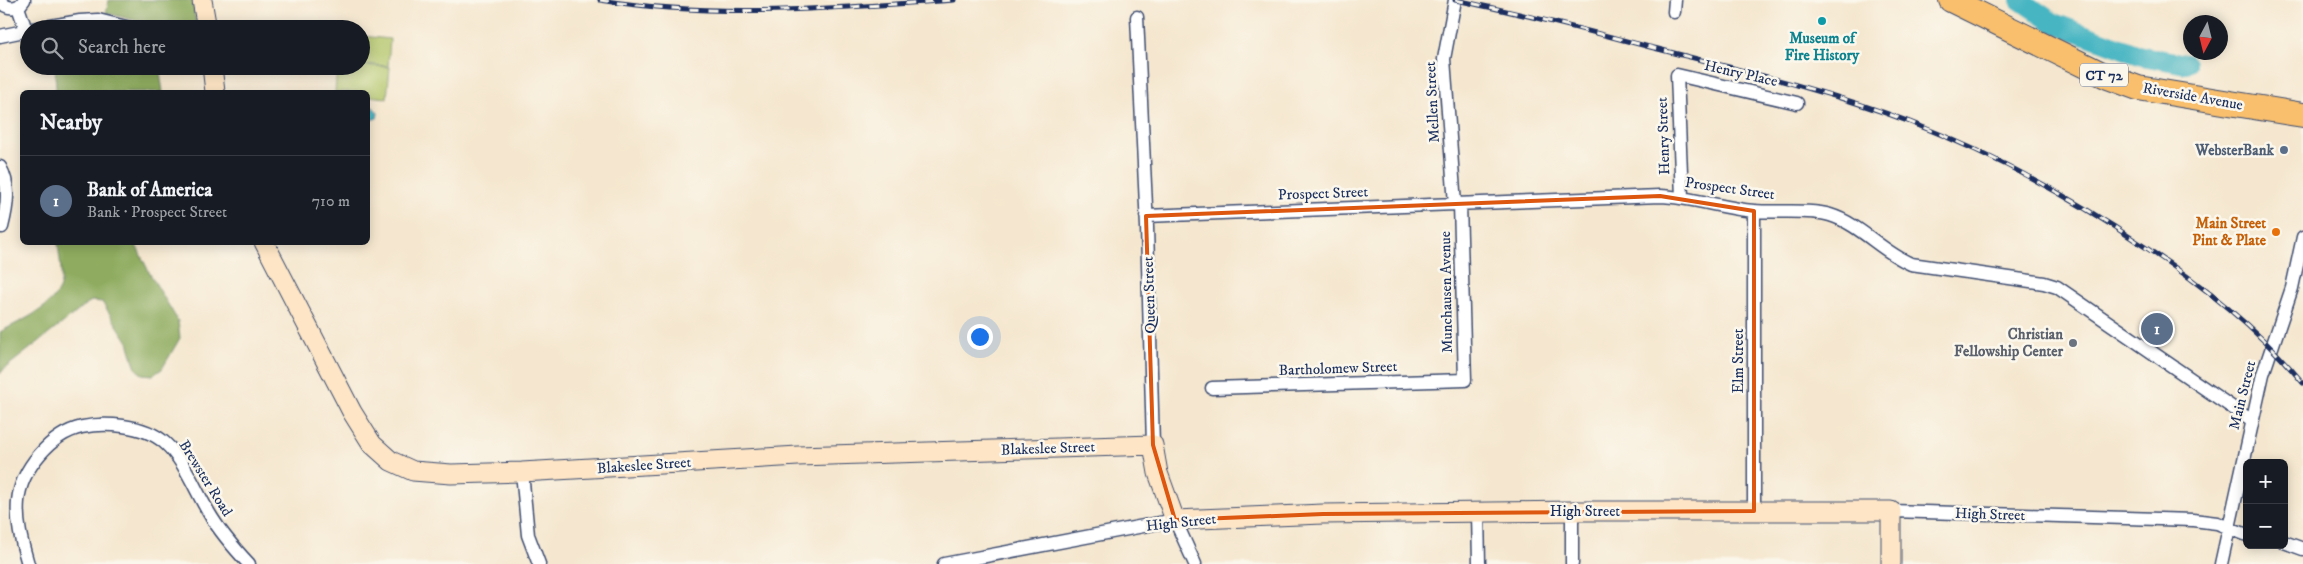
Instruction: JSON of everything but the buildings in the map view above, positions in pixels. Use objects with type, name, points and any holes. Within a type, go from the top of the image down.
[{"type":"highway","name":"Riverside Avenue","points":[[1951,0],[2108,77],[2138,88],[2303,115]]},
{"type":"street","points":[[0,0],[6,7],[21,3],[26,20]]},
{"type":"street","points":[[202,0],[205,20]]},
{"type":"street","name":"Mellen Street","points":[[1455,0],[1444,59],[1457,204]]},
{"type":"street","name":"Queen Street","points":[[1137,17],[1146,216],[1152,445],[1158,473],[1175,520],[1195,564]]},
{"type":"street","points":[[80,20],[98,20]]},
{"type":"street","points":[[0,36],[20,32]]},
{"type":"street","points":[[213,75],[215,90]]},
{"type":"street","name":"Henry Place","points":[[1677,75],[1797,103]]},
{"type":"street","name":"Henry Street","points":[[1677,75],[1682,197]]},
{"type":"street","points":[[0,167],[4,175],[8,203],[2,227]]},
{"type":"street","name":"Prospect Street","points":[[1146,216],[1682,197],[1754,211],[1828,214],[1846,222],[1897,258],[1911,264],[2044,283],[2057,288],[2252,421]]},
{"type":"street","name":"Munchausen Avenue","points":[[1457,204],[1464,380]]},
{"type":"street","name":"Elm Street","points":[[1754,211],[1754,511]]},
{"type":"street","name":"Main Street","points":[[2221,564],[2262,374],[2292,288],[2303,236]]},
{"type":"street","name":"Blakeslee Street","points":[[266,245],[352,412],[372,444],[391,461],[413,470],[451,474],[522,472],[798,456],[1152,445]]},
{"type":"street","name":"Bartholomew Street","points":[[1212,388],[1464,380]]},
{"type":"street","name":"Brewster Road","points":[[28,564],[19,534],[18,499],[25,477],[39,454],[58,438],[80,427],[107,424],[139,428],[164,442],[181,462],[225,538],[249,564]]},
{"type":"street","points":[[522,472],[528,535],[539,564]]},
{"type":"street","points":[[1572,511],[1572,564]]},
{"type":"street","name":"High Street","points":[[944,564],[1175,520],[1323,514],[1572,511],[1891,511],[2193,520],[2217,523],[2243,533]]},
{"type":"street","points":[[1891,511],[1891,564]]},
{"type":"street","points":[[1478,512],[1479,564]]},
{"type":"street","points":[[2288,543],[2303,549]]},
{"type":"highlighted area","points":[[1660,196],[1754,211],[1754,511],[1323,514],[1175,520],[1153,445],[1146,216]]},
{"type":"green space","points":[[109,0],[192,0],[195,20],[134,20],[106,13]]},
{"type":"green space","points":[[370,37],[390,39],[388,66],[370,65]]},
{"type":"green space","points":[[370,66],[390,67],[387,98],[370,96],[370,90],[335,90],[336,75],[370,75]]},
{"type":"green space","points":[[55,75],[160,75],[163,90],[55,90]]},
{"type":"green space","points":[[58,245],[136,245],[150,274],[178,321],[180,338],[162,369],[153,375],[142,374],[136,369],[128,342],[102,302],[91,301],[0,374],[0,332],[27,318],[53,299],[61,282]]},
{"type":"water","points":[[370,106],[378,113],[377,118],[370,120]]},
{"type":"waterway","points":[[2020,0],[2054,23],[2142,56],[2186,64]]},
{"type":"railway","points":[[600,0],[644,6],[733,10],[821,9],[954,0]]},
{"type":"railway","points":[[1455,0],[1555,22],[1815,90],[1910,122],[1971,148],[2060,194],[2167,262],[2229,309],[2268,345],[2303,383]]},
{"type":"place","name":"Museum of Fire History","points":[[1822,21]]},
{"type":"place","name":"WebsterBank","points":[[2284,150]]},
{"type":"place","name":"Main Street Pint & Plate","points":[[2276,232]]},
{"type":"place","name":"Bank of America","points":[[2157,329]]},
{"type":"place","name":"Christian Fellowship Center","points":[[2073,343]]}]
